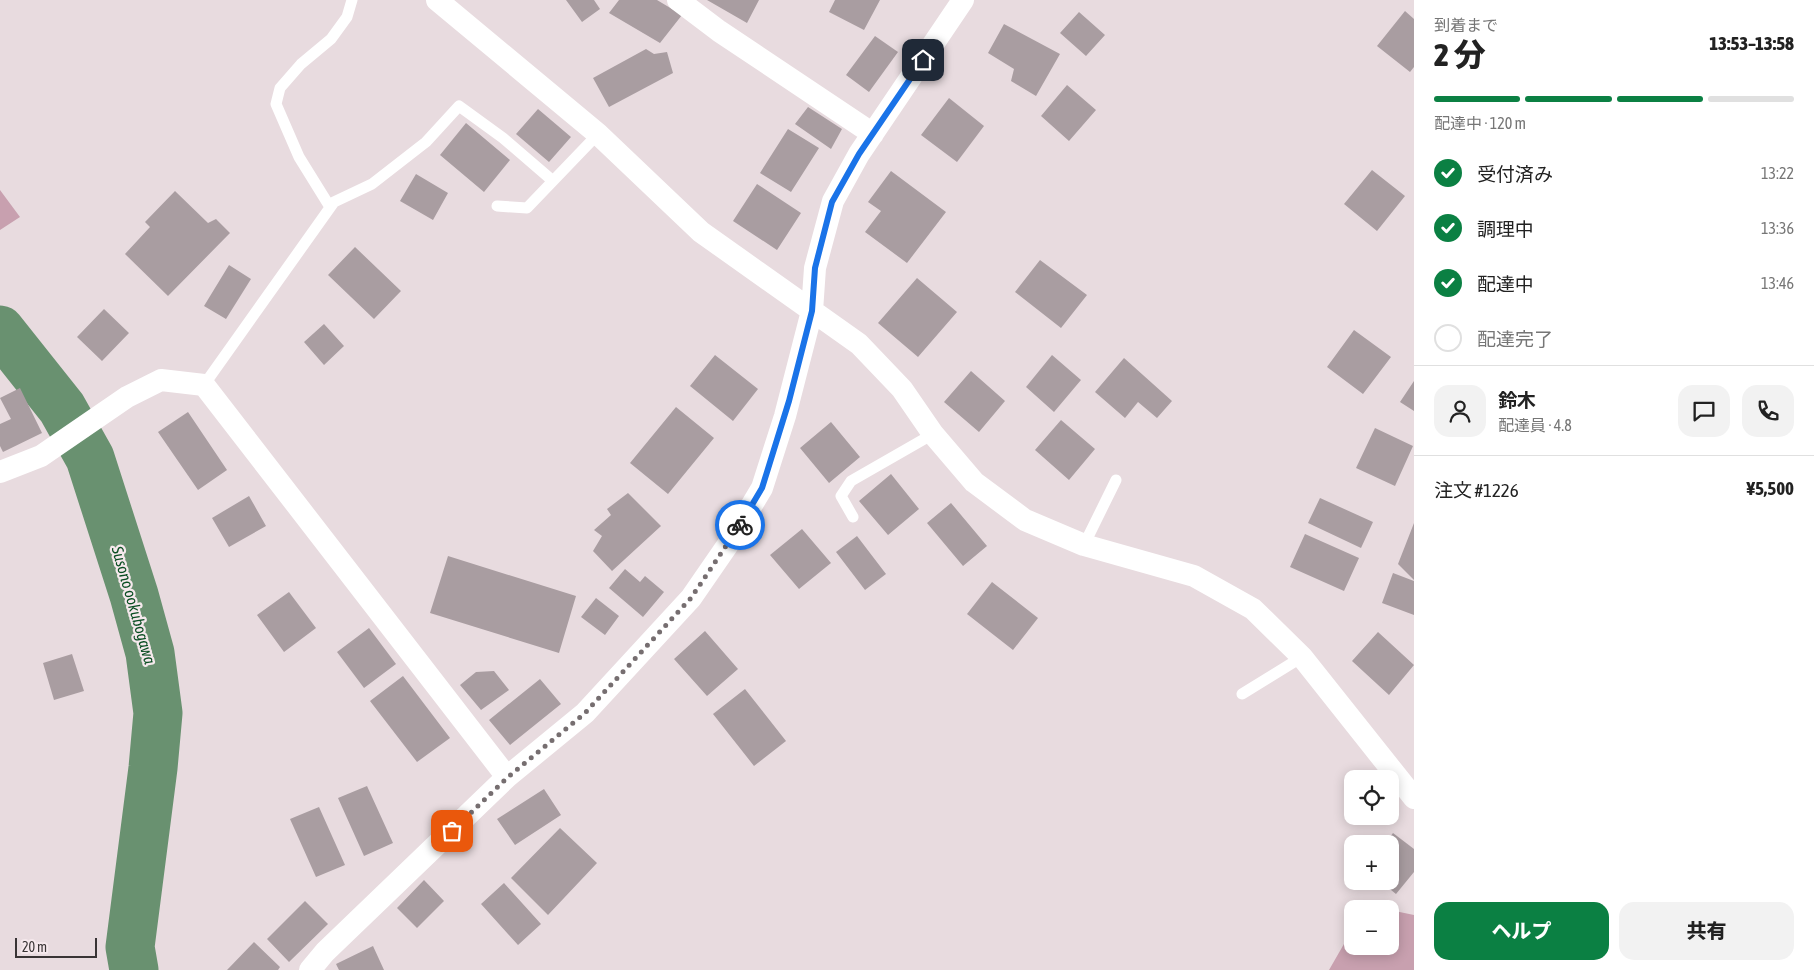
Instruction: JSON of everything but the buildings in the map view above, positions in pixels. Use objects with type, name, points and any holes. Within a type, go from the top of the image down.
[{"type":"street","points":[[437,0],[598,134],[701,232],[859,344],[902,389],[933,434],[974,482],[1025,520],[1084,545],[1194,576],[1253,609],[1302,657],[1414,798]]},
{"type":"street","points":[[678,0],[719,31],[872,134]]},
{"type":"street","points":[[310,970],[326,952],[508,777],[585,713],[691,598],[731,540],[762,488],[790,399],[812,311],[815,268],[832,202],[859,154],[963,0]]},
{"type":"street","points":[[0,472],[41,456],[127,397],[161,380],[204,385],[508,777]]},
{"type":"lane","points":[[330,207],[299,158],[276,104],[280,88],[300,64],[331,39],[347,17],[352,0]]},
{"type":"lane","points":[[204,385],[334,202],[372,184],[426,142],[459,106],[503,138],[553,181]]},
{"type":"lane","points":[[497,206],[527,208],[598,134]]},
{"type":"lane","points":[[853,517],[841,496],[851,481],[933,434]]},
{"type":"lane","points":[[1084,545],[1116,480]]},
{"type":"lane","points":[[1242,694],[1302,657]]},
{"type":"shaded area","points":[[0,190],[20,217],[0,230]]},
{"type":"shaded area","points":[[1399,912],[1414,915],[1414,970],[1329,970],[1344,944],[1344,955],[1399,955]]},
{"type":"waterway","name":"Susono ookubogawa","points":[[0,330],[62,408],[90,458],[134,595],[150,653],[158,713],[153,768],[130,947],[134,970]]},
{"type":"way so far","points":[[452,831],[508,777],[585,713],[691,598],[740,525]]},
{"type":"route","points":[[740,525],[762,488],[802,356],[812,311],[815,268],[832,202],[859,154],[923,60]]}]
